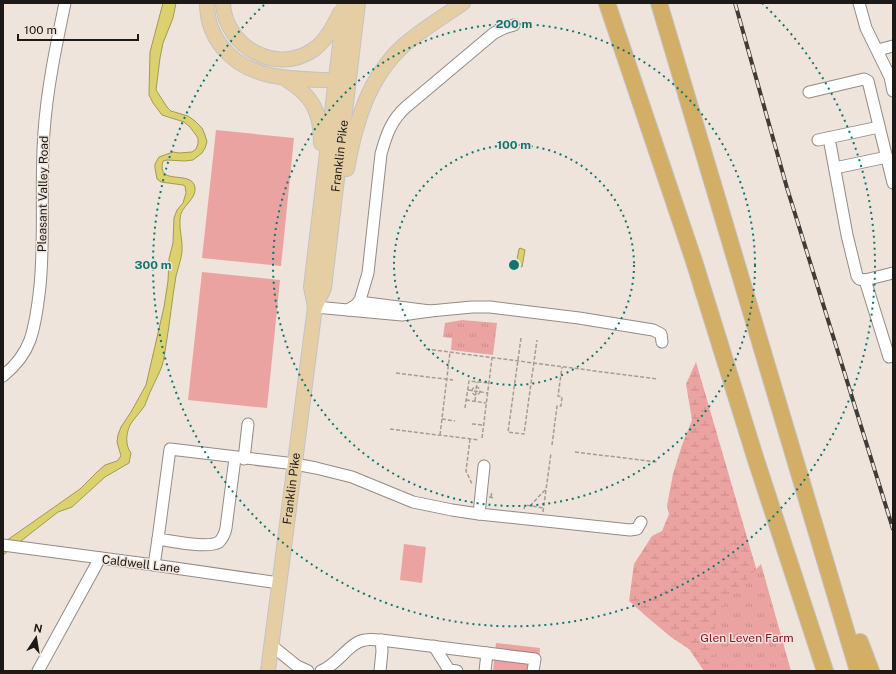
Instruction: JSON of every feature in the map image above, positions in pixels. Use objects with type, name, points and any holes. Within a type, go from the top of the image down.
[{"type":"highway","points":[[607,3],[694,261],[756,460],[826,671]]},
{"type":"highway","points":[[660,3],[858,671]]},
{"type":"highway","points":[[804,487],[871,671]]},
{"type":"main road","points":[[207,3],[207,14],[211,30],[226,52],[252,70],[282,77],[350,81]]},
{"type":"main road","points":[[223,3],[225,16],[230,30],[245,47],[263,56],[287,59],[307,53],[319,45],[332,29],[344,3]]},
{"type":"main road","name":"Franklin Pike","points":[[268,671],[315,307],[324,288],[324,232],[335,80],[344,3]]},
{"type":"main road","name":"Franklin Pike","points":[[324,232],[350,81],[358,3]]},
{"type":"main road","points":[[324,232],[346,175],[358,121],[368,95],[378,78],[393,57],[407,43],[420,32],[463,3]]},
{"type":"main road","points":[[282,77],[303,90],[319,119],[324,232]]},
{"type":"street","name":"Pleasant Valley Road","points":[[3,376],[12,368],[26,350],[35,323],[42,252],[42,171],[44,130],[49,89],[65,3]]},
{"type":"street","points":[[859,3],[866,28],[890,77],[893,91]]},
{"type":"street","points":[[348,310],[359,302],[368,273],[381,154],[390,127],[401,111],[491,35],[500,29],[514,25]]},
{"type":"street","points":[[878,50],[893,46]]},
{"type":"street","points":[[809,92],[864,79],[868,80],[879,127],[890,164],[893,183]]},
{"type":"street","points":[[879,127],[824,139],[835,168],[847,235],[855,271],[859,279],[865,280],[893,273]]},
{"type":"street","points":[[835,168],[890,164]]},
{"type":"street","points":[[865,280],[889,357],[893,356]]},
{"type":"street","points":[[359,302],[430,311]]},
{"type":"street","points":[[315,307],[402,316],[430,311],[482,307],[533,312],[653,330],[660,334],[662,342]]},
{"type":"street","points":[[158,539],[207,545],[220,541],[226,528],[248,424]]},
{"type":"street","points":[[154,565],[170,449],[295,464],[316,468],[352,477],[417,503],[479,514],[632,530],[638,529],[641,522]]},
{"type":"street","points":[[479,514],[484,466]]},
{"type":"street","name":"Caldwell Lane","points":[[3,545],[279,583]]},
{"type":"street","points":[[38,671],[100,558]]},
{"type":"street","points":[[321,671],[331,666],[355,644],[370,639],[535,659],[534,671]]},
{"type":"street","points":[[380,671],[382,651],[381,640]]},
{"type":"street","points":[[271,645],[297,666],[308,671]]},
{"type":"street","points":[[434,646],[453,670]]},
{"type":"street","points":[[485,671],[487,653]]},
{"type":"path","points":[[521,338],[508,432],[524,434],[537,340]]},
{"type":"path","points":[[426,349],[658,379]]},
{"type":"path","points":[[440,436],[450,352]]},
{"type":"path","points":[[482,438],[492,358]]},
{"type":"path","points":[[552,445],[557,406],[561,406],[562,402],[562,397],[558,396],[562,366]]},
{"type":"path","points":[[396,373],[453,380]]},
{"type":"path","points":[[465,408],[469,381],[489,383]]},
{"type":"path","points":[[475,401],[477,382]]},
{"type":"path","points":[[472,391],[476,388]]},
{"type":"path","points":[[476,388],[479,389],[480,392]]},
{"type":"path","points":[[468,390],[488,393]]},
{"type":"path","points":[[472,391],[473,394],[476,395]]},
{"type":"path","points":[[476,395],[480,392]]},
{"type":"path","points":[[466,400],[486,403]]},
{"type":"path","points":[[442,419],[455,421]]},
{"type":"path","points":[[472,424],[483,425]]},
{"type":"path","points":[[390,429],[479,440]]},
{"type":"path","points":[[470,439],[466,471],[474,488]]},
{"type":"path","points":[[575,452],[657,462]]},
{"type":"path","points":[[542,521],[551,453]]},
{"type":"path","points":[[530,506],[546,489]]},
{"type":"green space","points":[[216,130],[294,138],[281,266],[202,258]]},
{"type":"green space","points":[[202,272],[280,280],[267,408],[188,400]]},
{"type":"green space","points":[[462,320],[497,323],[493,355],[451,350],[452,338],[443,337],[445,323]]},
{"type":"green space","points":[[696,362],[765,599],[741,671],[704,671],[689,649],[671,637],[629,601],[634,564],[652,536],[662,531],[669,514],[667,506],[673,474],[692,420],[686,384]]},
{"type":"green space","points":[[404,544],[426,547],[422,583],[400,580]]},
{"type":"green space","name":"Glen Leven Farm","points":[[761,564],[791,671],[713,671],[716,613]]},
{"type":"green space","points":[[496,643],[540,648],[538,671],[493,671]]},
{"type":"shaded area","points":[[163,3],[176,3],[173,18],[163,43],[156,90],[171,111],[188,116],[202,128],[207,142],[202,153],[193,160],[163,161],[162,169],[164,174],[187,179],[192,182],[195,187],[195,192],[194,196],[181,214],[180,223],[182,252],[176,276],[162,366],[145,405],[130,425],[127,436],[127,443],[131,453],[129,463],[105,477],[72,507],[58,512],[3,555],[3,543],[80,489],[105,465],[117,461],[121,456],[117,442],[121,427],[146,385],[164,307],[168,281],[169,259],[173,243],[174,218],[177,210],[183,203],[186,193],[185,186],[183,185],[161,182],[157,179],[155,164],[159,157],[173,152],[192,152],[196,149],[198,144],[198,138],[190,127],[184,122],[162,115],[149,95],[150,52]]},
{"type":"shaded area","points":[[520,248],[525,250],[522,267],[516,265]]},
{"type":"railway","points":[[735,3],[787,188],[893,529]]}]
